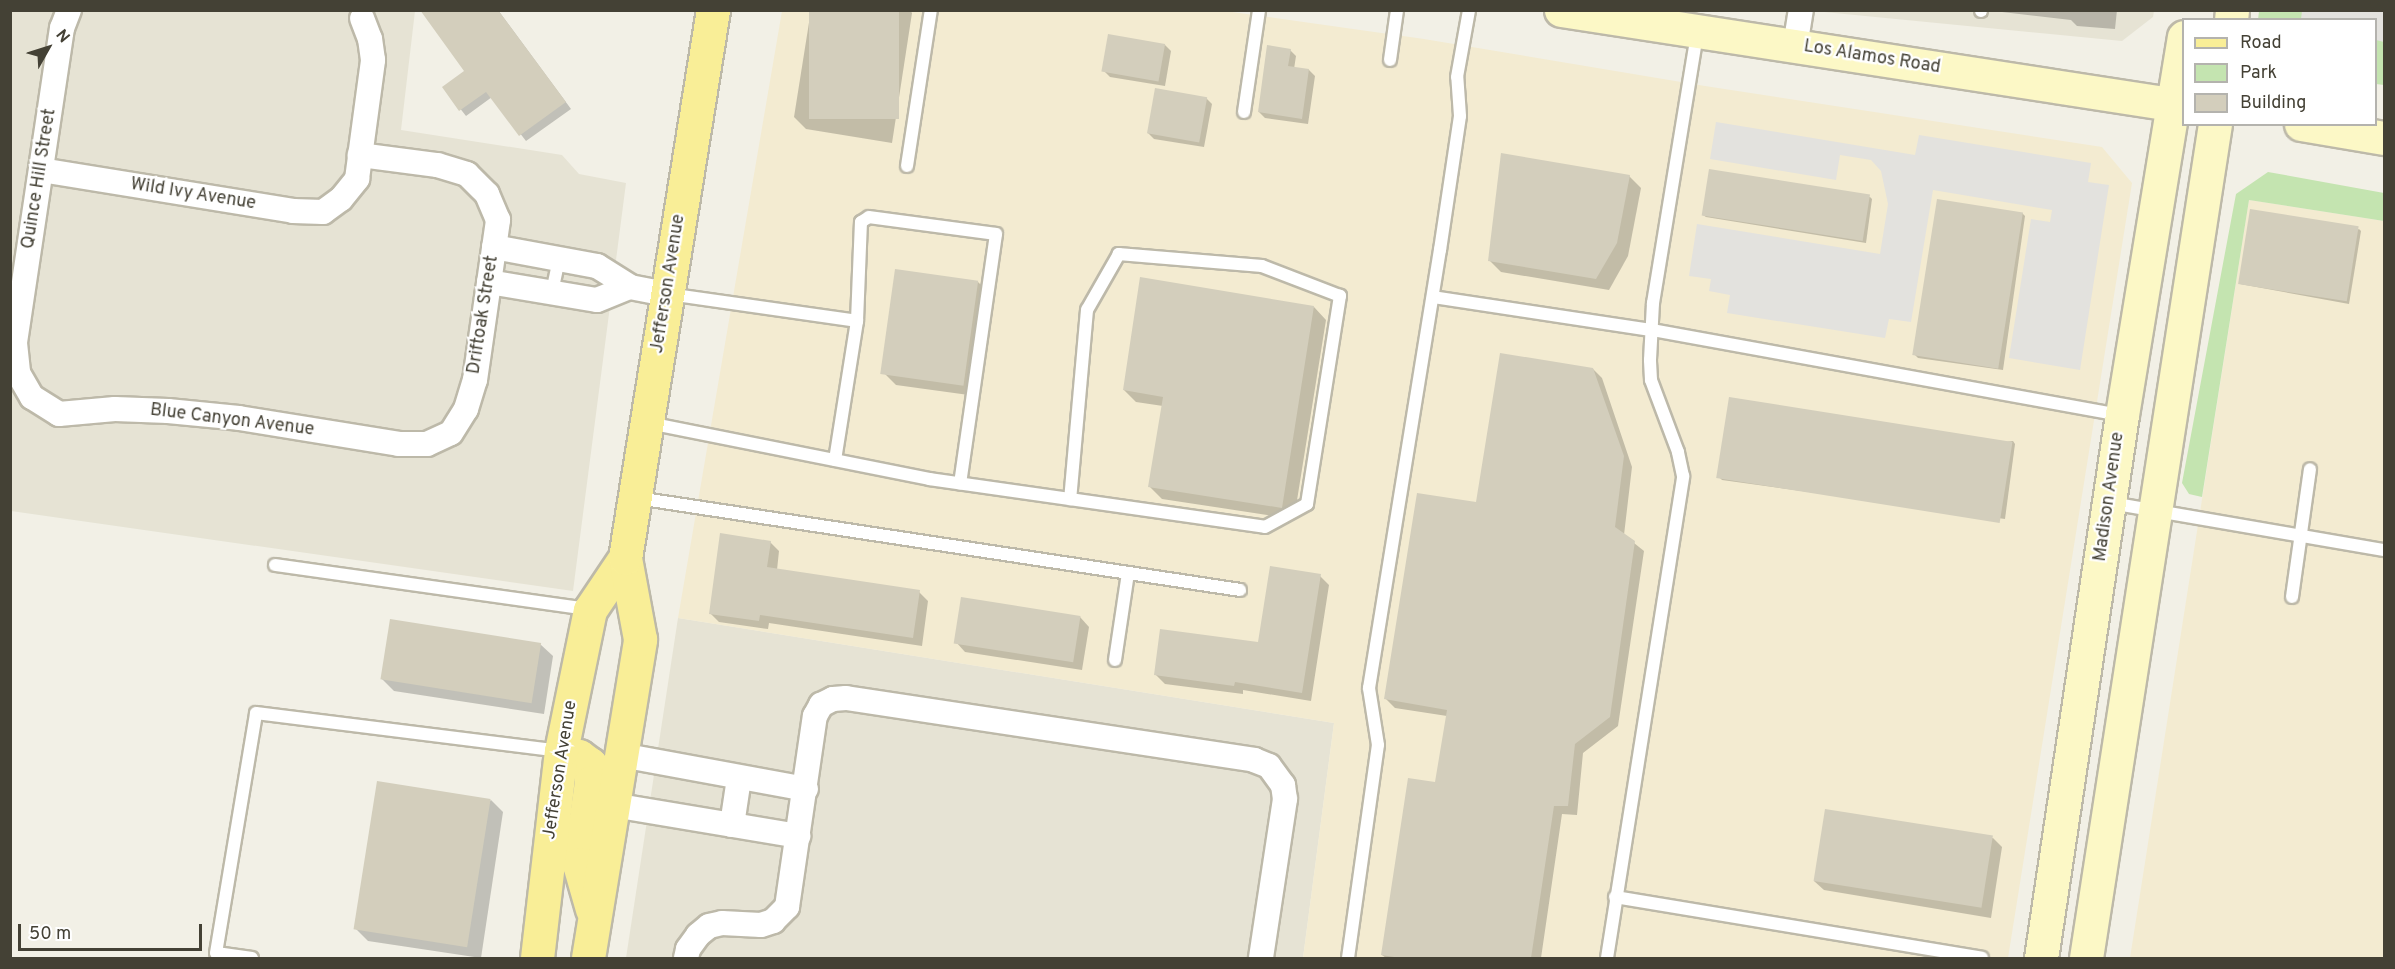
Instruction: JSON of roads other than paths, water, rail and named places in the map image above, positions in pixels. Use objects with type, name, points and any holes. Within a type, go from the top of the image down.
[{"type":"main road","name":"Jefferson Avenue","points":[[588,958],[640,639],[625,558],[637,498],[713,10]]},
{"type":"main road","name":"Los Alamos Road","points":[[1561,10],[2178,105]]},
{"type":"main road","name":"Madison Avenue","points":[[2041,958],[2122,415],[2178,105],[2182,60]]},
{"type":"main road","points":[[2086,958],[2214,126]]},
{"type":"main road","points":[[2313,126],[2385,138]]},
{"type":"main road","name":"Jefferson Avenue","points":[[537,958],[561,751],[590,610],[625,558]]},
{"type":"main road","points":[[561,751],[579,756],[590,764],[591,782],[579,864],[594,916]]},
{"type":"street","name":"Quince Hill Street","points":[[23,382],[18,373],[15,343],[63,28],[69,10]]},
{"type":"street","points":[[1796,46],[1801,10]]},
{"type":"street","points":[[360,13],[370,39],[373,60],[360,155]]},
{"type":"street","name":"Wild Ivy Avenue","points":[[41,170],[293,210],[323,212],[341,200],[357,179],[360,155]]},
{"type":"street","name":"Driftoak Street","points":[[360,155],[437,165],[467,174],[487,194],[498,220],[475,380],[466,409],[451,434]]},
{"type":"street","points":[[494,247],[597,266],[630,288],[667,294]]},
{"type":"street","points":[[489,282],[597,300],[630,288]]},
{"type":"street","name":"Blue Canyon Avenue","points":[[23,382],[32,397],[59,414],[115,409],[188,413],[239,418],[399,444],[427,444],[451,434]]},
{"type":"street","points":[[686,958],[688,949],[698,935],[709,926],[722,923],[761,925],[773,921],[787,907],[815,716],[821,705],[833,699],[857,700],[1254,760],[1269,766],[1278,775],[1286,799],[1261,958]]},
{"type":"street","points":[[621,754],[806,789]]},
{"type":"street","points":[[732,825],[739,778]]},
{"type":"street","points":[[613,805],[798,836]]},
{"type":"lane","points":[[907,166],[931,10]]},
{"type":"lane","points":[[1245,112],[1259,10]]},
{"type":"lane","points":[[1390,60],[1397,10]]},
{"type":"lane","points":[[1348,958],[1378,745],[1369,688],[1460,116],[1457,77],[1469,10]]},
{"type":"lane","points":[[1608,958],[1683,476],[1678,453],[1651,380],[1652,330],[1653,303],[1698,32]]},
{"type":"lane","points":[[835,460],[857,321],[861,222],[869,217],[996,234],[960,483]]},
{"type":"lane","points":[[648,423],[960,483],[1070,499],[1264,527],[1307,504],[1340,296],[1262,266],[1119,254],[1087,310],[1070,499]]},
{"type":"lane","points":[[552,292],[559,259]]},
{"type":"lane","points":[[667,294],[857,321]]},
{"type":"lane","points":[[1433,297],[1652,330],[2122,415]]},
{"type":"lane","points":[[2292,597],[2310,469]]},
{"type":"lane","points":[[637,498],[1240,590]]},
{"type":"lane","points":[[2109,502],[2300,538],[2385,550]]},
{"type":"lane","points":[[275,565],[590,610]]},
{"type":"lane","points":[[1115,660],[1128,573]]},
{"type":"lane","points":[[252,958],[216,953],[256,713],[561,751]]},
{"type":"lane","points":[[1616,897],[1982,958]]}]
